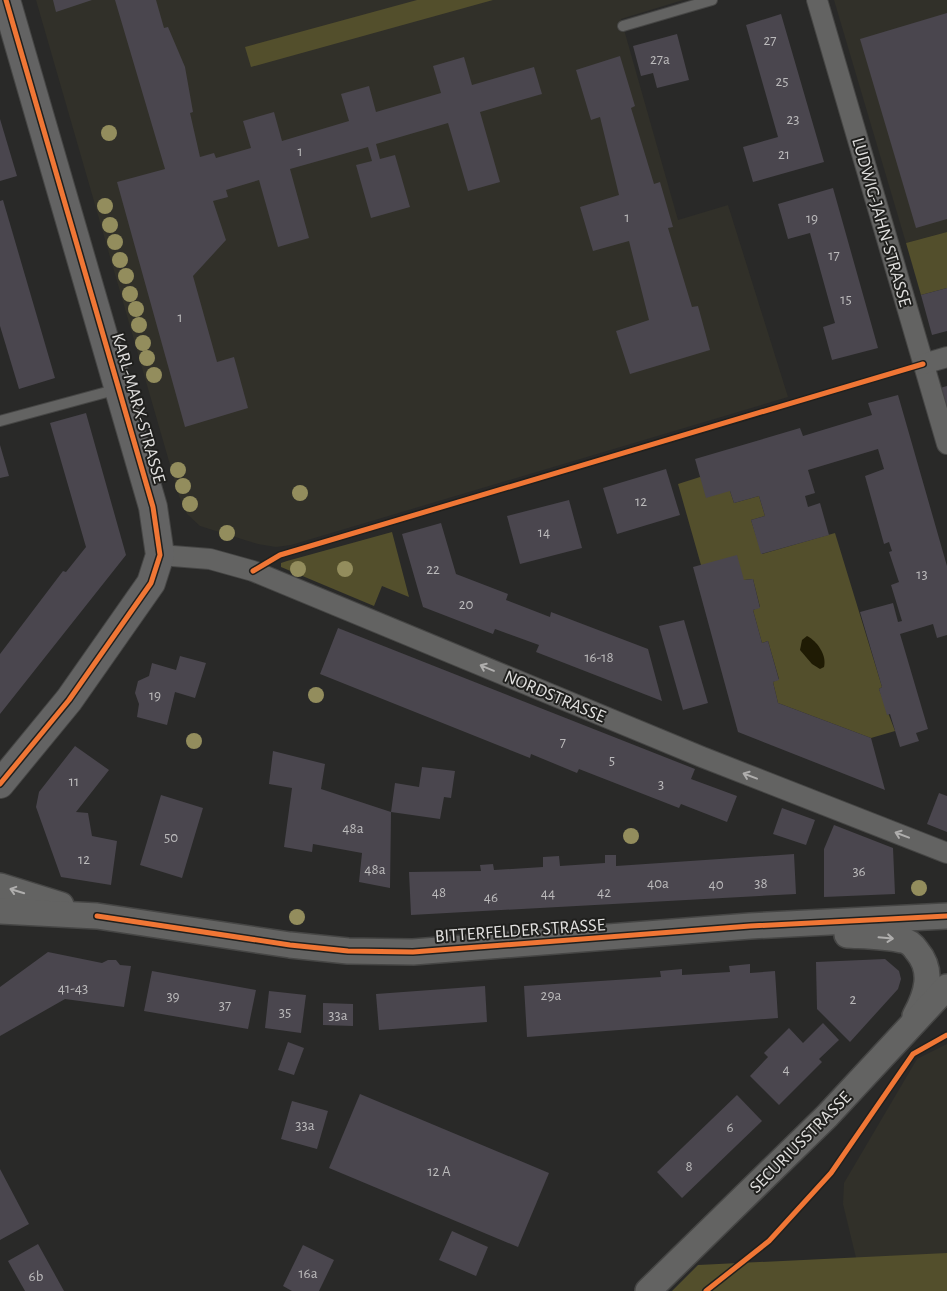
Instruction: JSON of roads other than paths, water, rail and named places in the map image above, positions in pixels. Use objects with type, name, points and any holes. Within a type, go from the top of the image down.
[{"type":"main road","name":"KARL-MARX-STRASSE","points":[[0,784],[68,700],[133,611],[151,583],[160,555],[153,507],[6,0]]},
{"type":"street","name":"LUDWIG-JAHN-STRASSE","points":[[817,0],[947,444]]},
{"type":"street","points":[[923,364],[947,357]]},
{"type":"street","name":"NORDSTRASSE","points":[[160,555],[210,559],[253,571],[702,757],[947,853]]},
{"type":"street","name":"BITTERFELDER STRASSE","points":[[0,886],[97,916]]},
{"type":"street","name":"BITTERFELDER STRASSE","points":[[0,911],[97,916],[290,945],[348,951],[413,952],[750,926],[947,916]]},
{"type":"street","points":[[750,926],[902,940],[912,944],[926,963],[927,977],[926,988],[919,1008],[905,1034]]},
{"type":"street","name":"SECURIUSSTRASSE","points":[[648,1291],[827,1116],[947,988]]},
{"type":"lane","points":[[624,26],[712,0]]},
{"type":"lane","points":[[0,421],[119,389]]}]
